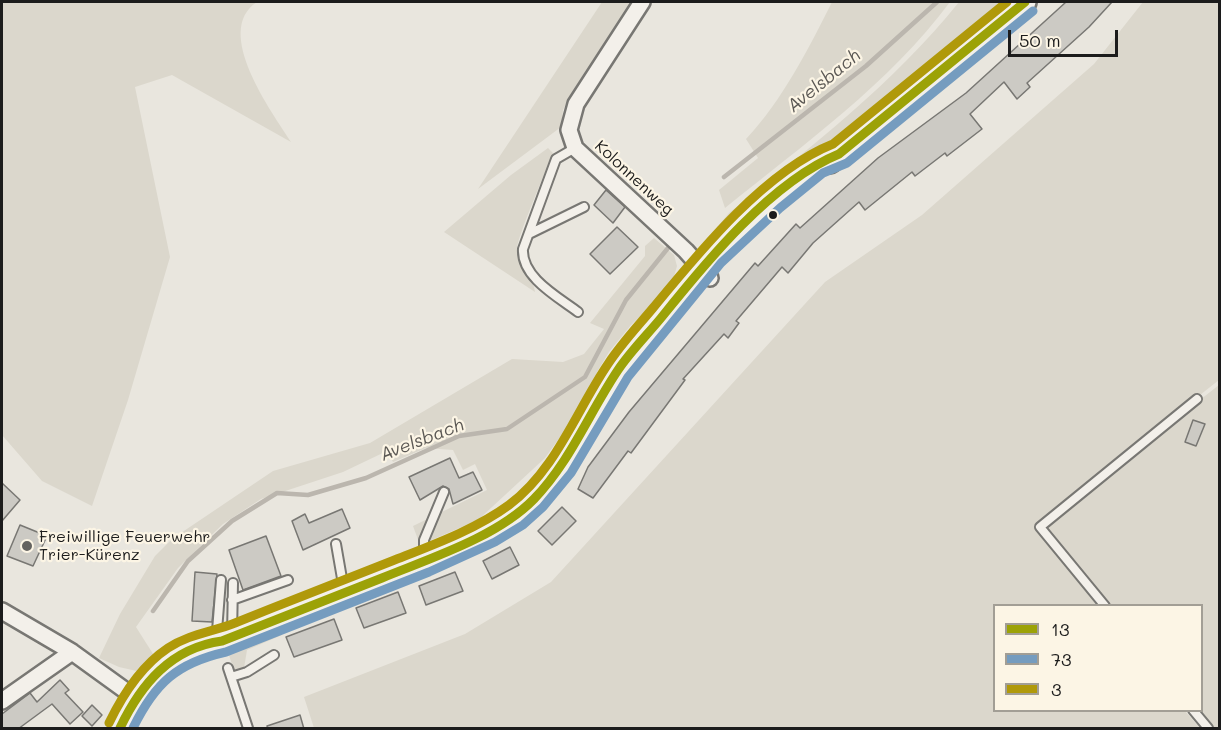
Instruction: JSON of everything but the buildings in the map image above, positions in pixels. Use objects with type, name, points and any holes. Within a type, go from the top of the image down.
[{"type":"main road","points":[[120,729],[137,699],[155,691],[227,639],[424,561],[490,531],[516,515],[540,491],[582,434],[618,370],[664,311],[705,273],[772,199],[817,163],[839,154],[1025,2]]},
{"type":"main road","points":[[582,434],[604,412],[705,273]]},
{"type":"street","name":"Kolonnenweg","points":[[642,2],[576,105],[569,130],[575,148],[686,251],[705,273]]},
{"type":"street","points":[[2,610],[72,652],[137,699]]},
{"type":"street","points":[[2,700],[72,652]]},
{"type":"lane","points":[[575,148],[556,159],[529,234],[523,258],[527,269],[578,312]]},
{"type":"lane","points":[[529,234],[584,207]]},
{"type":"lane","points":[[1103,604],[1040,527],[1197,399]]},
{"type":"lane","points":[[424,561],[424,540],[444,492]]},
{"type":"lane","points":[[336,544],[344,592]]},
{"type":"lane","points":[[220,580],[217,631],[227,639]]},
{"type":"lane","points":[[232,600],[288,580]]},
{"type":"lane","points":[[227,639],[233,583]]},
{"type":"lane","points":[[231,677],[247,672],[274,655]]},
{"type":"lane","points":[[228,668],[248,729]]},
{"type":"lane","points":[[1194,712],[1208,729]]},
{"type":"shaded area","points":[[2,2],[257,2],[245,15],[241,32],[243,51],[260,92],[291,142],[172,75],[135,87],[170,257],[128,400],[92,506],[42,481],[2,435]]},
{"type":"shaded area","points":[[602,2],[632,2],[569,97],[563,110],[561,127],[478,189]]},
{"type":"shaded area","points":[[832,2],[950,2],[926,32],[873,86],[725,208],[719,190],[758,158],[746,139],[783,91]]},
{"type":"shaded area","points":[[959,2],[1006,2],[903,90],[765,192],[720,231],[717,227],[729,213],[850,114],[907,60]]},
{"type":"shaded area","points":[[1143,2],[1219,2],[1219,380],[1034,526],[1098,604],[993,604],[993,712],[1186,712],[1200,728],[314,728],[304,697],[465,634],[551,582],[825,282],[922,215],[1094,64]]},
{"type":"shaded area","points":[[548,148],[553,153],[526,219],[517,250],[520,264],[532,281],[535,292],[444,232],[511,175]]},
{"type":"shaded area","points":[[654,238],[674,255],[677,266],[667,291],[631,325],[609,352],[597,372],[593,391],[545,458],[478,520],[420,545],[413,526],[487,490],[475,464],[463,470],[453,450],[426,448],[393,462],[387,451],[343,472],[261,499],[223,524],[178,568],[136,627],[155,657],[141,672],[119,667],[99,658],[120,614],[155,556],[172,539],[273,471],[370,443],[512,359],[563,362],[584,354],[604,329],[590,323],[645,256],[645,246]]},
{"type":"shaded area","points":[[1219,385],[1219,728],[1211,728],[1196,712],[1203,712],[1203,604],[1104,604],[1038,527]]},
{"type":"shaded area","points":[[281,632],[282,635],[247,650],[244,668],[234,671],[228,652]]},
{"type":"waterway","name":"Avelsbach","points":[[724,177],[866,66],[937,2]]},
{"type":"waterway","name":"Avelsbach","points":[[153,611],[188,561],[232,521],[277,493],[308,495],[366,478],[459,436],[507,429],[585,377],[626,300],[668,248]]},
{"type":"transit line","name":"3","points":[[109,723],[120,702],[141,672],[158,655],[176,643],[235,623],[437,543],[467,530],[509,505],[540,475],[553,457],[596,382],[618,349],[735,215],[783,173],[833,144],[1007,2]]},
{"type":"transit line","name":"13","points":[[120,728],[148,683],[173,660],[188,651],[222,641],[442,554],[502,525],[519,512],[547,485],[628,357],[698,273],[741,226],[789,184],[839,154],[1025,2]]},
{"type":"transit line","name":"73","points":[[133,728],[141,712],[159,687],[169,677],[194,662],[226,652],[429,572],[495,542],[523,525],[543,507],[571,473],[628,377],[721,263],[780,208],[823,173],[847,163],[1033,11]]},
{"type":"place","name":"Freiwillige Feuerwehr Trier-Kürenz","points":[[27,546]]}]
